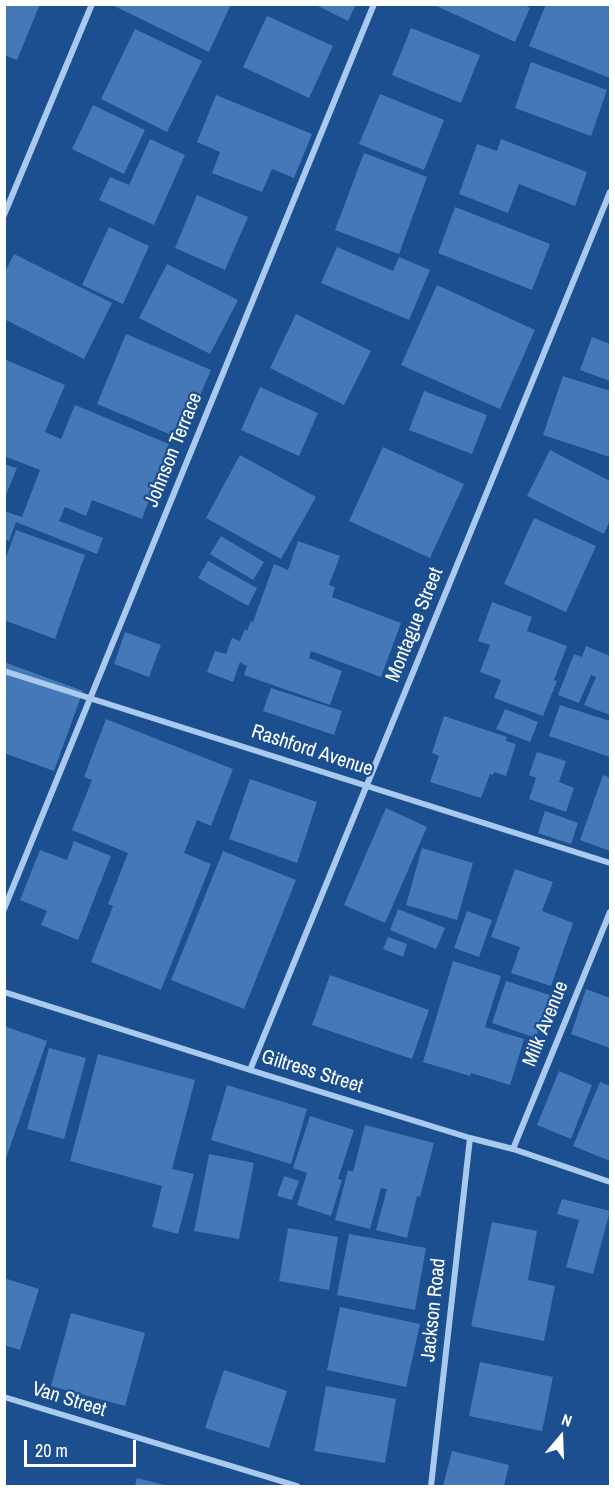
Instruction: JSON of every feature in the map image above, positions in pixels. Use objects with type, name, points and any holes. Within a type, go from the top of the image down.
[{"type":"street","points":[[4,215],[92,4]]},
{"type":"street","name":"Johnson Terrace","points":[[4,909],[374,4]]},
{"type":"street","name":"Montague Street","points":[[250,1070],[610,192]]},
{"type":"street","name":"Rashford Avenue","points":[[4,671],[610,863]]},
{"type":"street","name":"Milk Avenue","points":[[513,1149],[610,912]]},
{"type":"street","name":"Giltress Street","points":[[4,992],[470,1138],[513,1149],[610,1182]]},
{"type":"street","name":"Jackson Road","points":[[431,1486],[470,1138]]},
{"type":"street","name":"Van Street","points":[[4,1397],[297,1486]]},
{"type":"building","points":[[4,4],[40,4],[17,60],[4,55]]},
{"type":"building","points":[[110,4],[231,4],[209,52]]},
{"type":"building","points":[[314,4],[356,4],[348,21]]},
{"type":"building","points":[[432,4],[523,4],[530,8],[515,42]]},
{"type":"building","points":[[546,4],[610,4],[610,78],[529,46]]},
{"type":"building","points":[[267,16],[333,46],[309,98],[243,67]]},
{"type":"building","points":[[411,28],[480,55],[461,103],[392,75]]},
{"type":"building","points":[[135,29],[202,61],[167,132],[101,99]]},
{"type":"building","points":[[531,62],[607,90],[591,136],[515,108]]},
{"type":"building","points":[[380,94],[444,120],[424,170],[359,144]]},
{"type":"building","points":[[216,95],[312,134],[294,178],[272,169],[262,192],[212,173],[220,152],[197,142]]},
{"type":"building","points":[[93,105],[145,130],[124,174],[72,149]]},
{"type":"building","points":[[150,139],[185,155],[154,225],[99,200],[110,177],[129,185]]},
{"type":"building","points":[[501,139],[587,172],[575,206],[519,184],[508,213],[459,194],[477,144],[497,151]]},
{"type":"building","points":[[364,153],[427,177],[399,254],[335,230]]},
{"type":"building","points":[[197,195],[248,217],[225,270],[175,248]]},
{"type":"building","points":[[455,207],[550,244],[532,290],[438,253]]},
{"type":"building","points":[[109,227],[149,246],[123,304],[82,285]]},
{"type":"building","points":[[337,247],[393,271],[399,257],[430,270],[409,320],[321,283]]},
{"type":"building","points":[[14,254],[112,303],[84,359],[4,319],[4,274]]},
{"type":"building","points":[[167,264],[238,300],[210,354],[139,318]]},
{"type":"building","points":[[437,285],[535,330],[500,409],[401,365]]},
{"type":"building","points":[[296,314],[371,351],[344,405],[270,368]]},
{"type":"building","points":[[126,334],[211,370],[181,439],[97,404]]},
{"type":"building","points":[[592,337],[610,344],[610,381],[580,370]]},
{"type":"building","points":[[4,359],[65,385],[45,432],[61,439],[75,405],[169,444],[142,519],[92,500],[86,516],[65,507],[59,521],[103,538],[97,554],[16,522],[9,541],[4,539],[4,511],[22,517],[40,470],[4,456]]},
{"type":"building","points":[[563,376],[610,391],[610,457],[543,435]]},
{"type":"building","points":[[260,387],[318,413],[299,456],[241,430]]},
{"type":"building","points":[[424,391],[487,415],[472,454],[409,430]]},
{"type":"building","points":[[383,447],[464,484],[430,558],[349,521]]},
{"type":"building","points":[[550,450],[610,481],[610,520],[604,534],[527,496]]},
{"type":"building","points":[[240,455],[316,497],[281,559],[206,518]]},
{"type":"building","points":[[4,464],[17,468],[5,497],[4,497]]},
{"type":"building","points":[[534,518],[596,546],[566,612],[504,584]]},
{"type":"building","points":[[16,530],[85,555],[55,639],[4,620],[4,563]]},
{"type":"building","points":[[221,536],[264,562],[253,580],[210,554]]},
{"type":"building","points":[[298,541],[340,556],[329,585],[335,587],[332,597],[401,623],[381,677],[311,651],[309,658],[342,671],[330,705],[244,675],[247,666],[240,662],[233,682],[207,672],[215,651],[226,654],[232,638],[240,641],[245,629],[247,631],[251,621],[253,622],[274,564],[288,570]]},
{"type":"building","points":[[208,561],[257,588],[248,606],[198,578]]},
{"type":"building","points":[[492,602],[532,617],[527,631],[567,646],[554,680],[557,681],[543,716],[494,698],[501,680],[480,672],[490,645],[478,641]]},
{"type":"building","points":[[125,632],[161,645],[149,677],[114,664]]},
{"type":"building","points":[[586,646],[610,656],[610,715],[584,705],[596,677],[591,675],[579,703],[558,695],[574,654],[582,657]]},
{"type":"building","points":[[4,662],[83,691],[54,771],[4,753]]},
{"type":"building","points":[[271,688],[342,711],[334,735],[263,711]]},
{"type":"building","points":[[560,705],[610,721],[610,757],[549,736]]},
{"type":"building","points":[[505,709],[538,722],[530,742],[496,729]]},
{"type":"building","points":[[444,716],[507,737],[506,741],[516,744],[506,776],[494,772],[493,775],[490,774],[481,798],[430,782],[439,756],[432,753]]},
{"type":"building","points":[[106,719],[233,769],[211,826],[197,820],[184,853],[211,864],[161,990],[91,962],[113,906],[108,904],[128,853],[72,830],[92,780],[84,777]]},
{"type":"building","points":[[537,752],[566,761],[559,782],[574,788],[566,812],[529,799],[536,778],[529,775]]},
{"type":"building","points":[[603,775],[610,778],[610,851],[580,840]]},
{"type":"building","points":[[250,779],[317,802],[297,863],[229,839]]},
{"type":"building","points":[[386,808],[427,827],[385,923],[344,905]]},
{"type":"building","points":[[545,811],[578,823],[571,844],[538,833]]},
{"type":"building","points":[[74,841],[111,856],[78,940],[41,925],[47,911],[20,900],[40,850],[67,860]]},
{"type":"building","points":[[422,848],[473,863],[457,920],[406,905]]},
{"type":"building","points":[[223,851],[296,880],[244,1009],[171,980]]},
{"type":"building","points":[[515,869],[553,882],[542,911],[573,923],[551,986],[511,973],[520,947],[491,937]]},
{"type":"building","points":[[398,909],[445,928],[436,949],[390,930]]},
{"type":"building","points":[[467,911],[492,920],[479,957],[454,948]]},
{"type":"building","points":[[388,937],[407,944],[403,957],[383,949]]},
{"type":"building","points":[[453,961],[501,976],[485,1027],[524,1039],[510,1085],[423,1062]]},
{"type":"building","points":[[330,975],[429,1010],[412,1059],[312,1025]]},
{"type":"building","points":[[506,981],[550,995],[536,1038],[492,1023]]},
{"type":"building","points":[[586,989],[610,998],[610,1048],[571,1034]]},
{"type":"building","points":[[4,1026],[47,1041],[5,1161],[4,1161]]},
{"type":"building","points":[[49,1048],[86,1058],[64,1139],[27,1129]]},
{"type":"building","points":[[98,1054],[195,1080],[172,1169],[194,1174],[178,1234],[152,1227],[162,1186],[70,1161]]},
{"type":"building","points":[[559,1071],[592,1085],[571,1139],[537,1125]]},
{"type":"building","points":[[600,1082],[610,1086],[610,1161],[573,1146]]},
{"type":"building","points":[[227,1085],[307,1109],[291,1164],[211,1140]]},
{"type":"building","points":[[310,1116],[354,1130],[338,1179],[342,1180],[331,1216],[297,1205],[307,1173],[293,1168]]},
{"type":"building","points":[[365,1125],[434,1143],[420,1197],[417,1196],[407,1238],[376,1230],[387,1189],[381,1188],[370,1229],[335,1220],[348,1170],[353,1172]]},
{"type":"building","points":[[209,1154],[254,1163],[239,1239],[194,1231]]},
{"type":"building","points":[[284,1176],[299,1181],[292,1200],[277,1196]]},
{"type":"building","points":[[562,1199],[610,1211],[593,1274],[566,1267],[579,1220],[557,1214]]},
{"type":"building","points":[[492,1222],[537,1231],[528,1280],[555,1286],[544,1341],[471,1326]]},
{"type":"building","points":[[288,1228],[338,1237],[329,1290],[279,1281]]},
{"type":"building","points":[[349,1234],[426,1248],[415,1310],[337,1295]]},
{"type":"building","points":[[4,1278],[39,1289],[20,1350],[4,1345]]},
{"type":"building","points":[[340,1307],[420,1324],[406,1387],[327,1370]]},
{"type":"building","points":[[71,1313],[145,1333],[125,1406],[51,1386]]},
{"type":"building","points":[[480,1362],[553,1377],[542,1431],[469,1416]]},
{"type":"building","points":[[224,1370],[287,1391],[269,1448],[205,1428]]},
{"type":"building","points":[[326,1386],[396,1399],[385,1463],[314,1451]]},
{"type":"building","points":[[452,1451],[509,1465],[504,1486],[443,1486]]},
{"type":"building","points":[[137,1478],[168,1486],[135,1486]]}]
